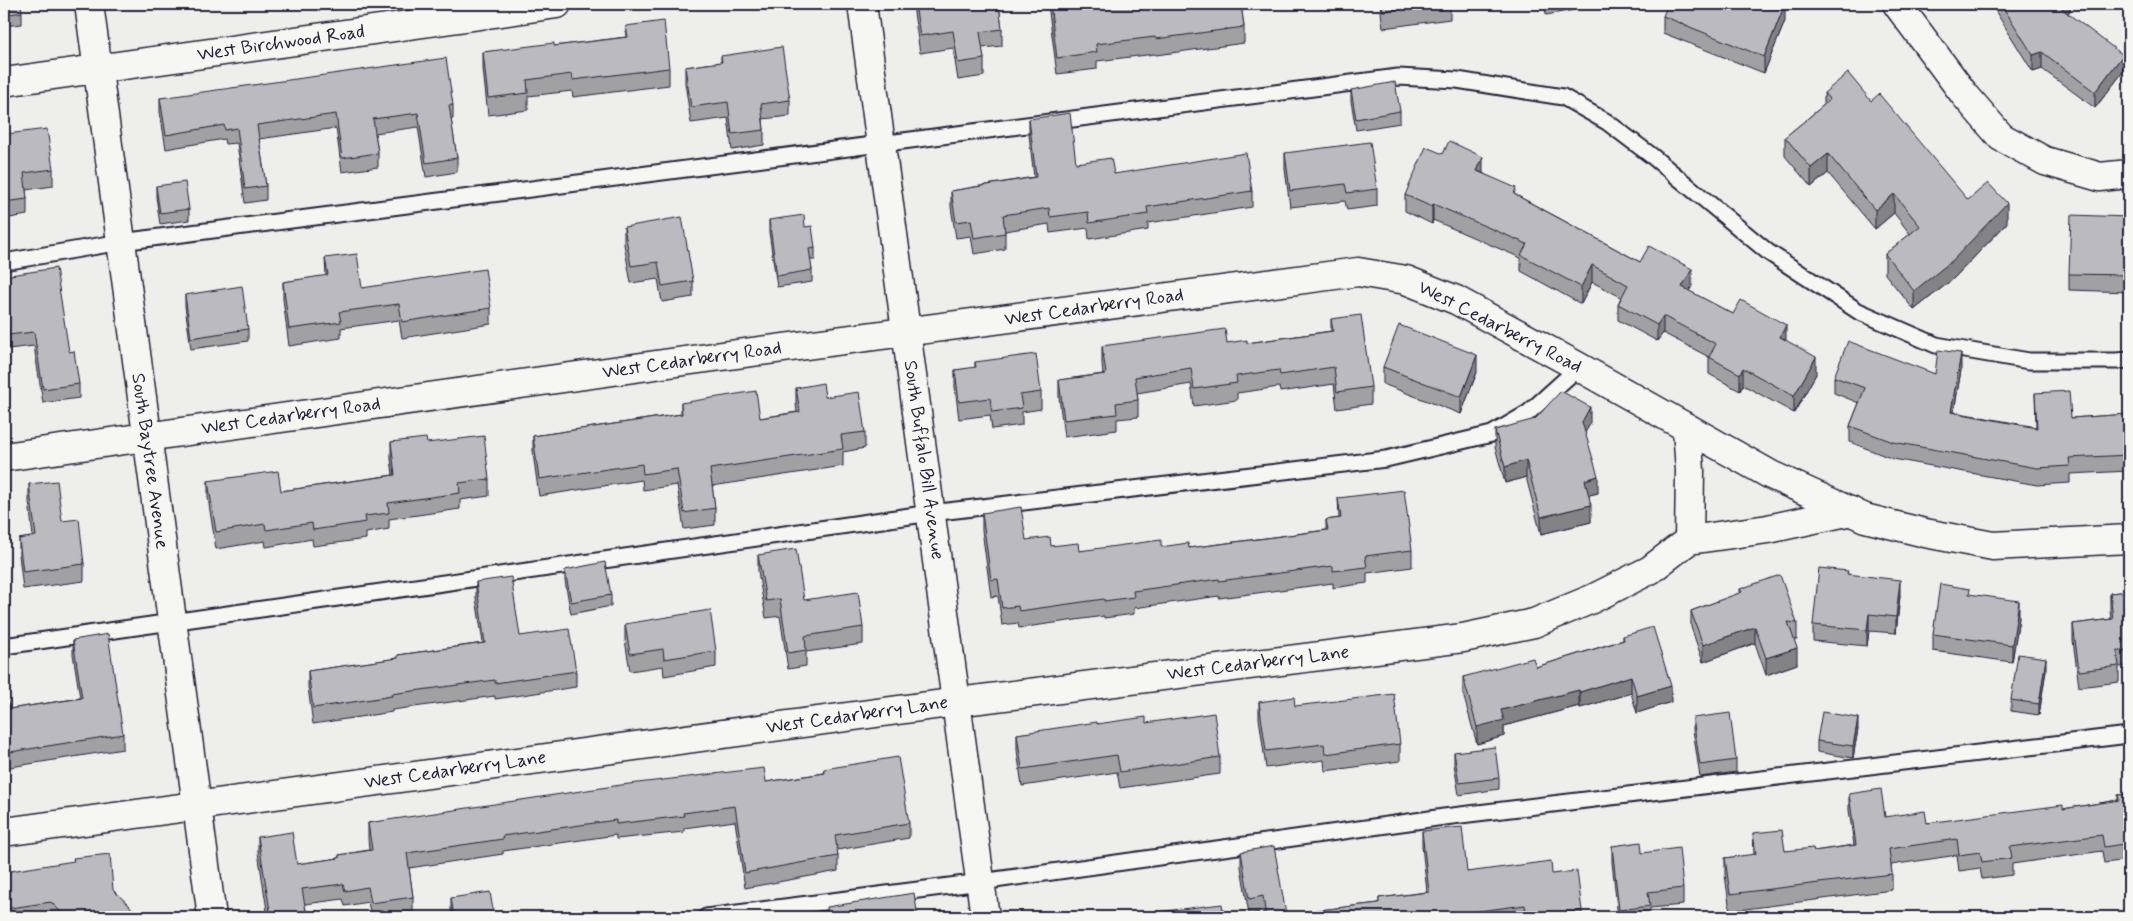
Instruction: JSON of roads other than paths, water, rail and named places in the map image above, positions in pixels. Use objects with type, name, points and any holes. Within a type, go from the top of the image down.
[{"type":"street","name":"South Baytree Avenue","points":[[89,4],[212,917]]},
{"type":"street","name":"West Birchwood Road","points":[[4,82],[557,4]]},
{"type":"street","name":"South Buffalo Bill Avenue","points":[[862,4],[985,917]]},
{"type":"street","points":[[1899,5],[1964,94],[2001,137],[2045,161],[2100,177],[2129,174]]},
{"type":"street","name":"West Cedarberry Road","points":[[4,457],[677,362],[1358,272],[1406,280],[1456,300],[1771,475],[1865,518],[1925,533],[1994,546],[2129,539]]},
{"type":"street","points":[[1687,428],[1690,471],[1689,540]]},
{"type":"street","name":"West Cedarberry Lane","points":[[4,832],[956,702],[1463,638],[1534,622],[1592,599],[1650,570],[1689,540],[1768,529],[1851,511]]},
{"type":"lane","points":[[4,262],[121,242],[1398,77],[1457,80],[1563,97],[1607,122],[1652,156],[1768,252],[1858,311],[1936,345],[2029,361],[2116,362],[2129,360]]},
{"type":"lane","points":[[4,646],[931,513],[1386,459],[1492,434],[1528,413],[1579,367]]},
{"type":"lane","points":[[706,917],[981,882],[1444,817],[2129,735]]}]
